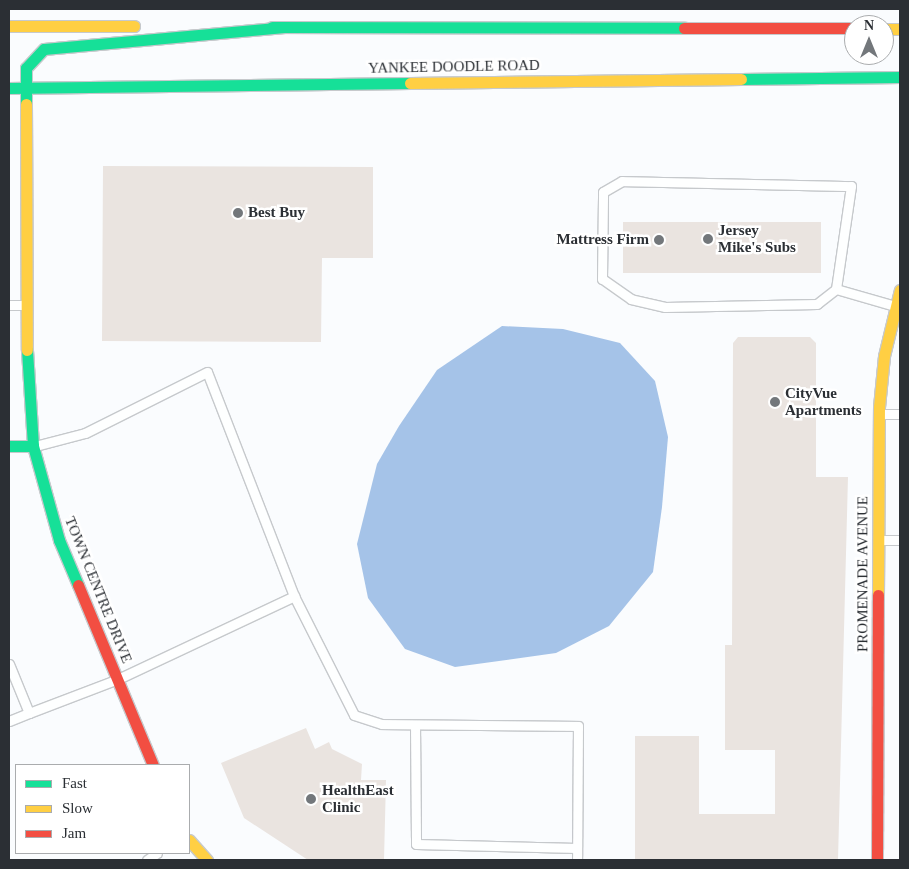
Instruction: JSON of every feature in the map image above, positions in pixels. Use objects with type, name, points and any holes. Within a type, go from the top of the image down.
[{"type":"main road","points":[[9,26],[844,28]]},
{"type":"main road","name":"TOWN CENTRE DRIVE","points":[[153,764],[59,540],[33,446],[26,306],[26,68],[44,49],[287,27]]},
{"type":"main road","name":"YANKEE DOODLE ROAD","points":[[9,88],[900,77]]},
{"type":"main road","name":"PROMENADE AVENUE","points":[[877,860],[879,414],[884,356],[898,309],[900,290]]},
{"type":"main road","points":[[9,446],[33,446]]},
{"type":"main road","points":[[190,841],[207,860]]},
{"type":"lane","points":[[622,181],[851,186],[836,289],[817,304],[665,306],[631,299],[602,279],[603,192],[622,181]]},
{"type":"lane","points":[[836,289],[898,309]]},
{"type":"lane","points":[[9,306],[26,306]]},
{"type":"lane","points":[[33,446],[85,433],[207,372],[294,596],[354,715],[382,724],[578,726],[577,860]]},
{"type":"lane","points":[[879,414],[900,414]]},
{"type":"lane","points":[[878,540],[900,540]]},
{"type":"lane","points":[[9,721],[118,679],[294,596]]},
{"type":"lane","points":[[9,664],[29,713]]},
{"type":"lane","points":[[415,725],[416,844],[577,848]]},
{"type":"water","points":[[502,326],[563,329],[620,343],[655,381],[668,437],[662,507],[653,572],[609,626],[556,653],[455,667],[405,649],[368,598],[357,544],[377,464],[399,426],[437,370]]},
{"type":"building","name":"Best Buy","points":[[103,166],[373,167],[373,258],[322,258],[321,342],[102,341]]},
{"type":"building","points":[[623,222],[821,222],[821,273],[623,273]]},
{"type":"building","points":[[738,337],[810,337],[816,343],[816,477],[848,477],[838,860],[635,860],[635,736],[699,736],[699,814],[775,814],[775,750],[725,750],[725,645],[732,645],[733,343]]},
{"type":"building","name":"HealthEast Clinic","points":[[306,728],[315,749],[329,742],[332,749],[362,764],[361,780],[386,780],[384,860],[308,860],[244,818],[221,763]]},
{"type":"traffic: fast","points":[[272,27],[684,28]]},
{"type":"traffic: fast","points":[[26,104],[26,68],[44,49],[287,27]]},
{"type":"traffic: fast","points":[[741,79],[900,77]]},
{"type":"traffic: fast","points":[[9,88],[410,83]]},
{"type":"traffic: fast","points":[[27,350],[33,446],[59,540],[78,585]]},
{"type":"traffic: fast","points":[[9,446],[33,446]]},
{"type":"traffic: slow","points":[[9,26],[134,26]]},
{"type":"traffic: slow","points":[[894,29],[900,29]]},
{"type":"traffic: slow","points":[[410,83],[741,79]]},
{"type":"traffic: slow","points":[[26,104],[27,350]]},
{"type":"traffic: slow","points":[[878,595],[879,407],[884,356],[900,290]]},
{"type":"traffic: slow","points":[[190,841],[207,860]]},
{"type":"traffic: jam","points":[[684,28],[844,28]]},
{"type":"traffic: jam","points":[[78,585],[153,764]]},
{"type":"traffic: jam","points":[[877,860],[878,595]]},
{"type":"place","name":"Best Buy","points":[[238,213]]},
{"type":"place","name":"Jersey Mike's Subs","points":[[708,239]]},
{"type":"place","name":"Mattress Firm","points":[[659,240]]},
{"type":"place","name":"CityVue Apartments","points":[[775,402]]},
{"type":"place","name":"HealthEast Clinic","points":[[311,799]]}]
